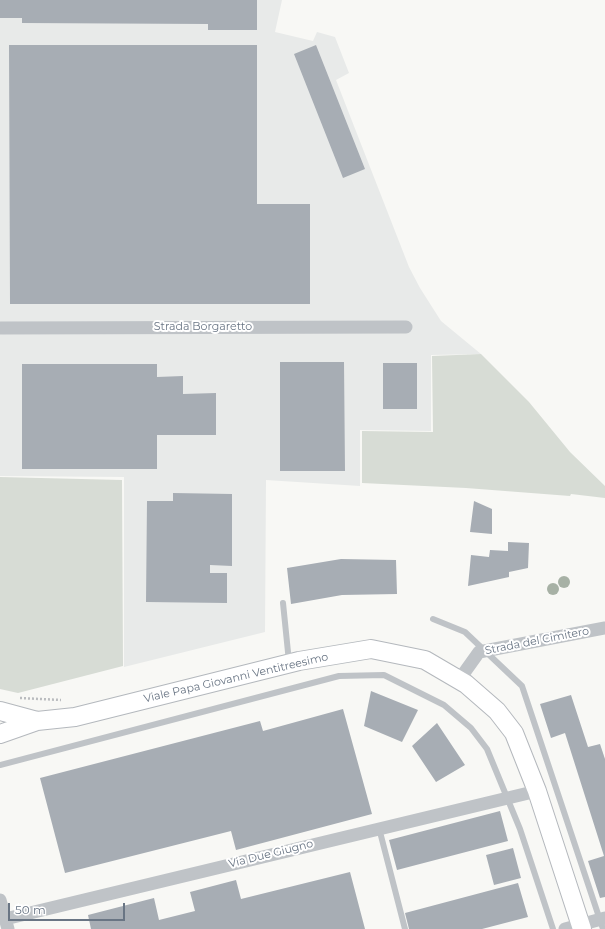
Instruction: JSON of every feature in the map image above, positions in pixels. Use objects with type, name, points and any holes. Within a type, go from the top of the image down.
[{"type":"street","name":"Strada Borgaretto","points":[[0,328],[406,327]]},
{"type":"street","name":"Strada del Cimitero","points":[[459,680],[478,652],[605,628]]},
{"type":"street","name":"Viale Papa Giovanni Ventitreesimo","points":[[0,734],[37,721],[75,717],[290,663],[371,649],[425,660],[459,680],[497,711],[514,734],[537,791],[576,928]]},
{"type":"street","name":"Viale Papa Giovanni Ventitreesimo","points":[[0,710],[37,721]]},
{"type":"street","name":"Via Due Giugno","points":[[7,924],[379,828],[537,791]]},
{"type":"street","points":[[0,900],[7,924]]},
{"type":"street","points":[[576,928],[603,922]]},
{"type":"lane","points":[[283,604],[290,663]]},
{"type":"lane","points":[[433,619],[465,632],[522,686],[603,922]]},
{"type":"lane","points":[[0,765],[338,676],[384,675],[444,705],[472,728],[487,749],[520,829],[553,929]]},
{"type":"lane","points":[[379,828],[405,929]]},
{"type":"shaded area","points":[[0,0],[282,0],[275,32],[313,41],[317,32],[335,37],[349,73],[336,80],[409,267],[420,288],[441,321],[481,354],[431,355],[431,431],[360,430],[360,486],[266,480],[265,632],[124,667],[124,477],[0,476]]},
{"type":"shaded area","points":[[481,354],[529,402],[570,452],[605,486],[605,498],[571,494],[570,496],[466,488],[362,483],[362,431],[433,432],[432,356]]},
{"type":"shaded area","points":[[0,477],[122,480],[123,666],[18,693],[0,689]]},
{"type":"building","points":[[0,0],[257,0],[257,30],[208,30],[208,24],[22,23],[22,18],[0,18]]},
{"type":"building","points":[[9,45],[257,45],[257,204],[310,204],[310,304],[10,304]]},
{"type":"building","points":[[316,45],[365,169],[343,178],[294,54]]},
{"type":"building","points":[[280,362],[344,362],[345,471],[280,471]]},
{"type":"building","points":[[383,363],[417,363],[417,409],[383,409]]},
{"type":"building","points":[[22,364],[157,364],[157,377],[183,376],[183,394],[216,393],[216,435],[157,435],[157,469],[22,469]]},
{"type":"building","points":[[173,493],[232,494],[232,566],[210,565],[210,573],[227,573],[227,603],[146,602],[147,501],[173,501]]},
{"type":"building","points":[[474,501],[492,509],[492,534],[470,532]]},
{"type":"building","points":[[508,542],[529,543],[528,568],[509,572],[509,577],[468,586],[471,555],[489,557],[490,550],[508,551]]},
{"type":"building","points":[[341,559],[396,560],[397,594],[342,595],[291,604],[287,568]]},
{"type":"building","points":[[371,691],[418,710],[402,742],[364,726]]},
{"type":"building","points":[[571,695],[588,747],[600,744],[605,759],[605,897],[600,898],[588,861],[604,856],[565,733],[551,738],[540,704]]},
{"type":"building","points":[[343,709],[372,814],[236,850],[231,831],[65,873],[40,778],[260,721],[263,731]]},
{"type":"building","points":[[437,723],[465,765],[436,782],[412,746]]},
{"type":"building","points":[[500,811],[508,841],[397,870],[389,840]]},
{"type":"building","points":[[513,848],[521,878],[494,885],[486,855]]},
{"type":"building","points":[[350,872],[365,929],[91,929],[88,915],[154,898],[159,920],[195,911],[190,892],[236,880],[241,899]]},
{"type":"building","points":[[518,883],[528,917],[482,929],[409,929],[405,913]]}]
